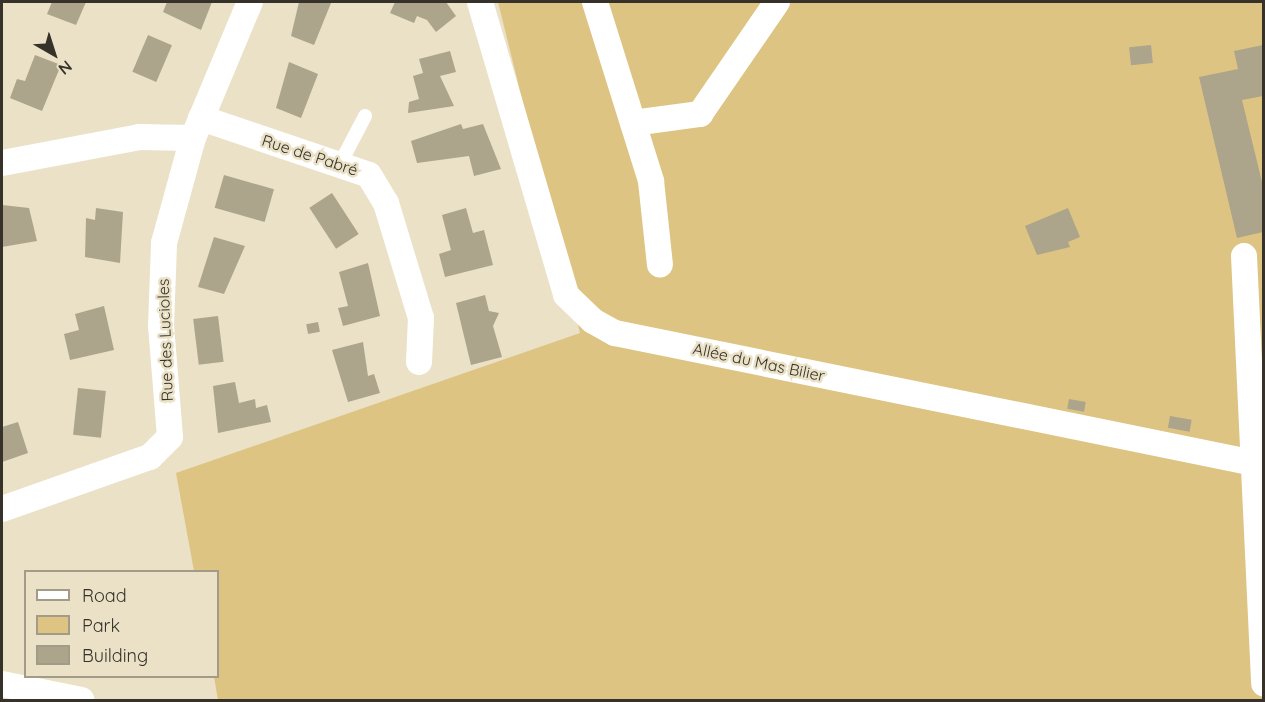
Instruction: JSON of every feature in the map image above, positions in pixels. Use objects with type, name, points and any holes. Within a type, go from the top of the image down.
[{"type":"street","name":"Rue des Lucioles","points":[[2,509],[150,457],[170,436],[161,326],[164,243],[197,128],[250,2]]},
{"type":"street","name":"Allée du Mas Bilier","points":[[480,2],[566,295],[593,321],[615,333],[1258,464]]},
{"type":"street","points":[[595,2],[651,181],[660,265]]},
{"type":"street","points":[[633,123],[700,114],[777,2]]},
{"type":"street","name":"Rue de Pabré","points":[[2,163],[197,128],[341,162],[369,175],[386,203],[421,318],[419,362]]},
{"type":"street","points":[[1244,256],[1258,464],[1263,684]]},
{"type":"street","points":[[2,684],[81,700]]},
{"type":"lane","points":[[341,162],[365,116]]},
{"type":"green space","points":[[498,2],[1263,2],[1263,700],[218,700],[214,678],[219,678],[219,570],[194,570],[176,473],[580,333]]},
{"type":"building","points":[[52,2],[86,2],[76,25],[47,14]]},
{"type":"building","points":[[167,2],[212,2],[201,30],[163,12]]},
{"type":"building","points":[[299,2],[331,3],[314,45],[291,36]]},
{"type":"building","points":[[395,2],[446,2],[456,16],[436,32],[427,20],[417,16],[414,23],[390,13]]},
{"type":"building","points":[[148,35],[172,45],[156,82],[132,72]]},
{"type":"building","points":[[1151,45],[1153,63],[1131,65],[1129,47]]},
{"type":"building","points":[[1263,45],[1263,96],[1242,100],[1263,186],[1263,232],[1237,238],[1199,77],[1238,69],[1234,51]]},
{"type":"building","points":[[450,51],[456,72],[440,76],[454,106],[408,113],[409,102],[419,99],[413,76],[423,73],[419,59]]},
{"type":"building","points":[[35,55],[61,65],[42,111],[10,98],[17,79],[25,81]]},
{"type":"building","points":[[289,62],[318,74],[301,118],[276,108]]},
{"type":"building","points":[[461,124],[463,129],[483,124],[501,169],[474,176],[469,156],[417,163],[411,141]]},
{"type":"building","points":[[224,175],[274,189],[265,222],[215,208]]},
{"type":"building","points":[[332,193],[359,234],[336,249],[309,208]]},
{"type":"building","points":[[2,205],[29,208],[37,241],[2,247]]},
{"type":"building","points":[[96,208],[123,212],[120,263],[85,257],[86,218],[95,220]]},
{"type":"building","points":[[466,208],[473,233],[484,230],[493,265],[445,277],[439,254],[451,250],[442,215]]},
{"type":"building","points":[[1068,208],[1080,237],[1068,242],[1070,247],[1037,255],[1025,226]]},
{"type":"building","points":[[214,237],[245,246],[224,294],[198,287]]},
{"type":"building","points":[[368,263],[380,316],[343,326],[338,308],[348,306],[339,272]]},
{"type":"building","points":[[485,295],[489,311],[499,313],[493,326],[502,357],[471,365],[456,303]]},
{"type":"building","points":[[104,306],[114,350],[70,360],[64,334],[79,330],[75,314]]},
{"type":"building","points":[[218,316],[224,362],[199,365],[193,319]]},
{"type":"building","points":[[318,322],[320,332],[308,334],[306,324]]},
{"type":"building","points":[[363,342],[368,376],[374,374],[380,393],[348,402],[332,350]]},
{"type":"building","points":[[235,382],[239,403],[255,399],[256,408],[267,405],[271,422],[218,433],[213,386]]},
{"type":"building","points":[[78,388],[106,391],[101,438],[73,435]]},
{"type":"building","points":[[1069,399],[1086,402],[1084,412],[1067,409]]},
{"type":"building","points":[[1170,416],[1192,420],[1190,432],[1168,428]]},
{"type":"building","points":[[18,422],[28,453],[2,462],[2,427]]}]
